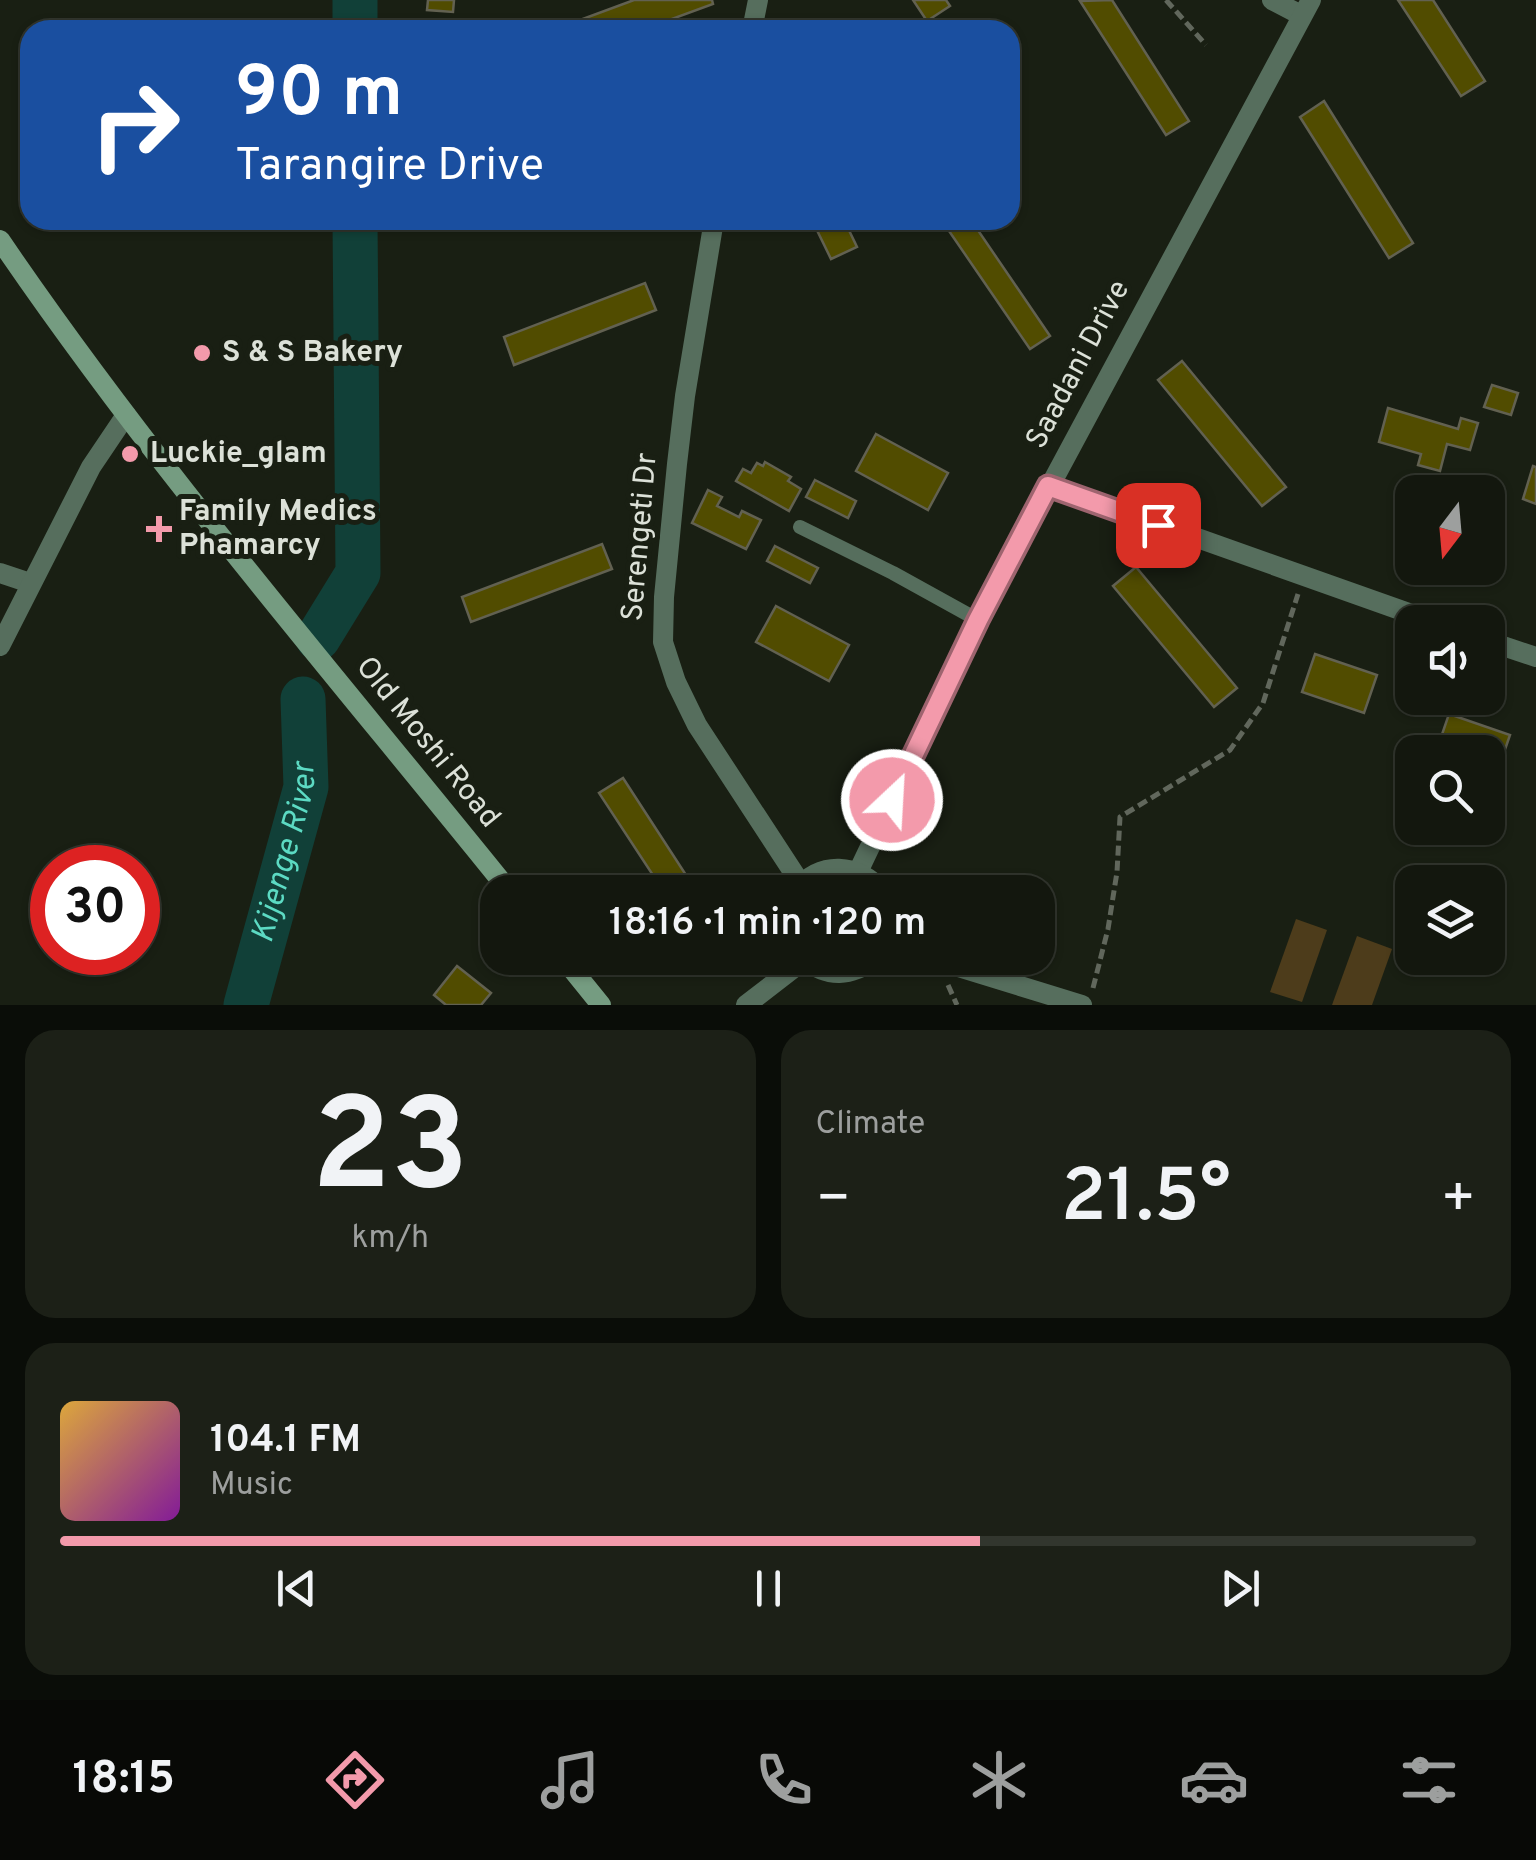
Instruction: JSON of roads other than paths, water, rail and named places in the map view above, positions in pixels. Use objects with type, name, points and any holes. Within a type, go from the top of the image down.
[{"type":"main road","name":"Old Moshi Road","points":[[0,240],[201,514],[496,875]]},
{"type":"main road","points":[[576,975],[601,1005]]},
{"type":"street","points":[[1272,0],[1306,8]]},
{"type":"street","name":"Saadani Drive","points":[[858,872],[978,620],[1306,8]]},
{"type":"street","name":"Serengeti Dr","points":[[712,230],[676,464],[662,642],[696,725],[790,875]]},
{"type":"street","points":[[0,646],[91,467],[126,415]]},
{"type":"street","points":[[1048,486],[1395,609]]},
{"type":"street","points":[[0,573],[30,583]]},
{"type":"street","points":[[1505,647],[1536,657]]},
{"type":"street","points":[[813,875],[843,868],[863,875]]},
{"type":"street","points":[[746,1005],[783,975]]},
{"type":"street","points":[[986,975],[1086,1005]]},
{"type":"lane","points":[[800,527],[893,572],[978,620]]},
{"type":"waterway","points":[[355,0],[355,20]]},
{"type":"waterway","points":[[318,638],[358,573],[355,230]]},
{"type":"waterway","name":"Kijenge River","points":[[246,1005],[306,787],[303,699]]},
{"type":"place","name":"S & S Bakery","points":[[202,353]]},
{"type":"place","name":"Luckie_glam","points":[[130,454]]},
{"type":"place","name":"Family Medics Phamarcy","points":[[159,529]]}]
